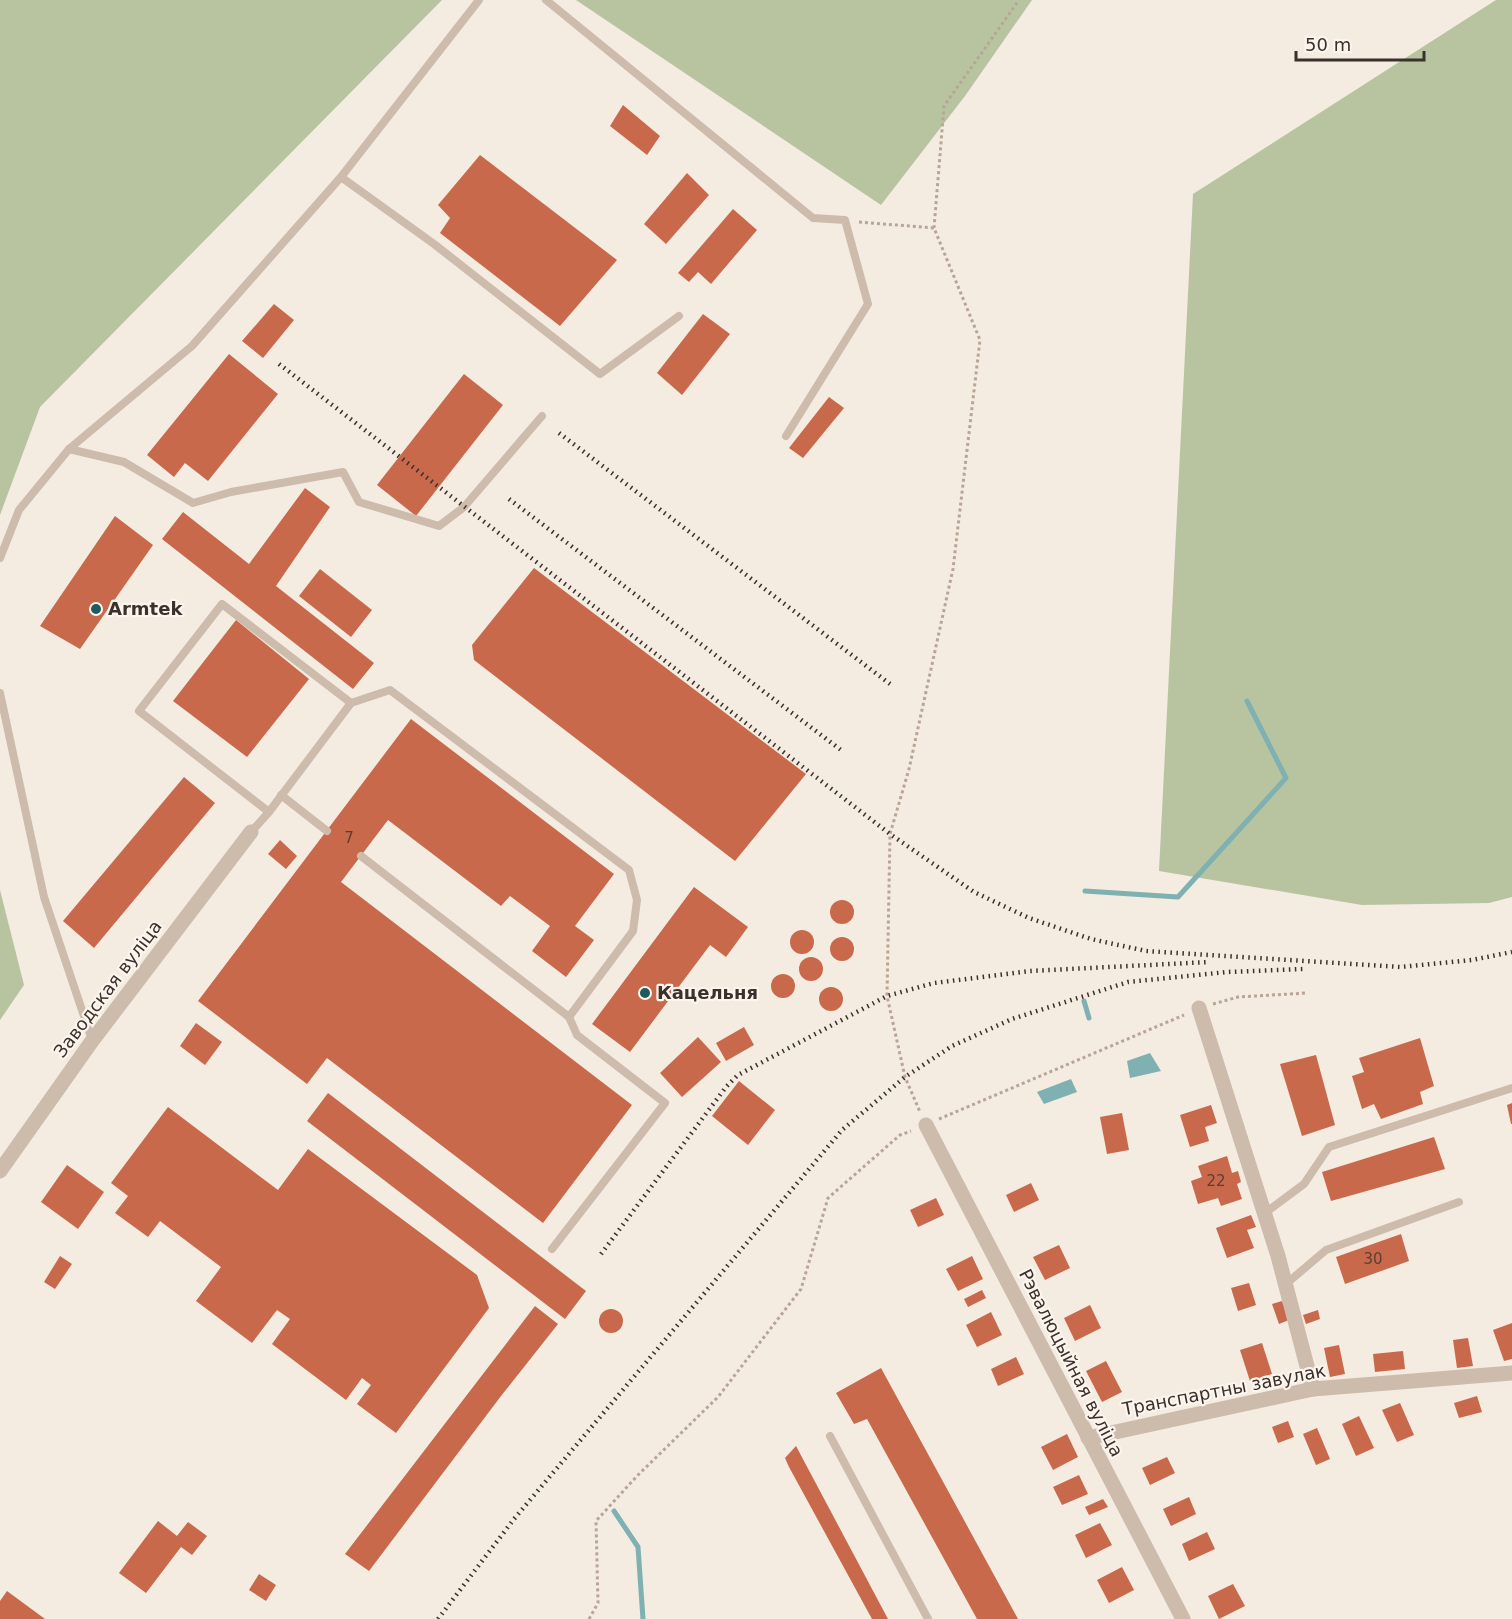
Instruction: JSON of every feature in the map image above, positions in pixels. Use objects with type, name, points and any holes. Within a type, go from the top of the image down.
[{"type":"street","name":"Заводская вуліца","points":[[0,1171],[92,1041],[251,832]]},
{"type":"street","points":[[1199,1008],[1265,1213],[1286,1284],[1312,1389]]},
{"type":"street","name":"Рэвалюцыйная вуліца","points":[[926,1125],[1183,1619]]},
{"type":"street","name":"Транспартны завулак","points":[[1088,1438],[1312,1389],[1512,1372]]},
{"type":"lane","points":[[0,558],[19,510],[69,449],[192,345],[341,177],[479,0]]},
{"type":"lane","points":[[546,0],[813,218],[845,220],[868,304],[786,436]]},
{"type":"lane","points":[[341,177],[434,244],[600,374],[679,316]]},
{"type":"lane","points":[[69,449],[124,462],[193,503],[231,492],[343,472],[360,502],[439,526],[465,507],[542,416]]},
{"type":"lane","points":[[268,812],[139,711],[222,604],[351,703]]},
{"type":"lane","points":[[251,832],[282,795],[351,703],[390,690],[629,870],[637,900],[633,931],[569,1017]]},
{"type":"lane","points":[[0,693],[44,897],[92,1041]]},
{"type":"lane","points":[[282,795],[327,831]]},
{"type":"lane","points":[[361,856],[569,1017],[576,1035],[665,1103],[552,1250]]},
{"type":"lane","points":[[1265,1213],[1304,1184],[1329,1147],[1512,1088]]},
{"type":"lane","points":[[1286,1284],[1326,1250],[1459,1202]]},
{"type":"lane","points":[[830,1436],[928,1619]]},
{"type":"path","points":[[926,1125],[905,1077],[886,996],[890,834],[909,769],[954,569],[980,340],[934,228],[944,106],[1019,0]]},
{"type":"path","points":[[845,220],[934,228]]},
{"type":"path","points":[[589,1619],[598,1603],[596,1521],[637,1476],[718,1397],[801,1289],[828,1198],[900,1135],[1199,1008],[1239,997],[1307,993]]},
{"type":"green space","points":[[0,0],[442,0],[40,407],[0,515]]},
{"type":"green space","points":[[576,0],[1032,0],[965,96],[881,205]]},
{"type":"green space","points":[[1496,0],[1512,0],[1512,897],[1489,903],[1362,905],[1159,871],[1193,194]]},
{"type":"green space","points":[[0,890],[24,985],[0,1020]]},
{"type":"water","points":[[1150,1053],[1161,1071],[1130,1078],[1127,1061]]},
{"type":"water","points":[[1071,1079],[1077,1092],[1044,1104],[1037,1092]]},
{"type":"building","points":[[623,105],[660,136],[647,155],[610,126]]},
{"type":"building","points":[[480,155],[617,260],[560,326],[440,233],[450,218],[438,205]]},
{"type":"building","points":[[687,173],[709,195],[666,244],[644,224]]},
{"type":"building","points":[[733,209],[757,230],[711,284],[698,272],[689,282],[678,273]]},
{"type":"building","points":[[274,304],[294,320],[263,358],[242,341]]},
{"type":"building","points":[[703,314],[730,334],[682,395],[657,373]]},
{"type":"building","points":[[229,354],[278,394],[208,481],[185,463],[174,477],[147,455]]},
{"type":"building","points":[[464,374],[503,405],[416,516],[377,485]]},
{"type":"building","points":[[829,397],[844,408],[803,458],[789,448]]},
{"type":"building","points":[[305,488],[330,507],[276,586],[374,663],[353,689],[162,539],[183,512],[249,564]]},
{"type":"building","points":[[115,516],[153,545],[80,649],[40,626]]},
{"type":"building","points":[[534,568],[806,774],[735,861],[474,660],[472,645]]},
{"type":"building","points":[[320,569],[372,610],[351,637],[299,596]]},
{"type":"building","points":[[236,620],[309,679],[247,757],[173,701]]},
{"type":"building","points":[[411,719],[614,874],[575,926],[594,940],[566,977],[532,951],[550,926],[510,896],[501,906],[388,820],[341,882],[632,1105],[543,1223],[327,1058],[307,1084],[198,1001]]},
{"type":"building","points":[[184,777],[215,803],[94,948],[63,921]]},
{"type":"building","points":[[280,840],[297,856],[286,869],[268,854]]},
{"type":"building","name":"Кацельня","points":[[694,887],[748,927],[726,957],[710,945],[630,1052],[592,1024]]},
{"type":"building","points":[[842,900],[851,903],[854,912],[851,921],[842,924],[833,921],[830,912],[833,903]]},
{"type":"building","points":[[802,930],[811,933],[814,942],[811,951],[802,954],[793,951],[790,942],[793,933]]},
{"type":"building","points":[[842,937],[851,940],[854,949],[851,958],[842,961],[833,958],[830,949],[833,940]]},
{"type":"building","points":[[811,957],[820,960],[823,969],[820,978],[811,981],[802,978],[799,969],[802,960]]},
{"type":"building","points":[[783,974],[792,977],[795,986],[792,995],[783,998],[774,995],[771,986],[774,977]]},
{"type":"building","points":[[831,987],[840,990],[843,999],[840,1008],[831,1011],[822,1008],[819,999],[822,990]]},
{"type":"building","points":[[196,1023],[222,1042],[205,1065],[180,1046]]},
{"type":"building","points":[[744,1027],[754,1045],[726,1061],[716,1043]]},
{"type":"building","points":[[698,1037],[721,1062],[682,1097],[660,1073]]},
{"type":"building","points":[[1420,1038],[1434,1086],[1420,1092],[1423,1104],[1381,1119],[1374,1104],[1362,1109],[1352,1076],[1364,1072],[1359,1058]]},
{"type":"building","points":[[1316,1055],[1335,1125],[1302,1136],[1280,1064]]},
{"type":"building","points":[[739,1081],[775,1110],[748,1145],[712,1116]]},
{"type":"building","points":[[328,1093],[586,1291],[565,1319],[307,1121]]},
{"type":"building","points":[[1512,1103],[1512,1124],[1511,1124],[1507,1105]]},
{"type":"building","points":[[1211,1105],[1217,1123],[1205,1127],[1209,1141],[1190,1147],[1180,1115]]},
{"type":"building","points":[[168,1107],[278,1190],[308,1149],[477,1275],[489,1308],[396,1433],[357,1404],[371,1385],[362,1378],[346,1400],[272,1344],[290,1319],[277,1310],[252,1343],[196,1301],[221,1267],[160,1221],[148,1237],[115,1213],[128,1196],[111,1183]]},
{"type":"building","points":[[1122,1113],[1129,1150],[1107,1154],[1100,1117]]},
{"type":"building","points":[[1434,1137],[1445,1169],[1331,1201],[1322,1172]]},
{"type":"building","points":[[1227,1156],[1232,1173],[1238,1171],[1241,1182],[1237,1184],[1242,1199],[1221,1206],[1218,1198],[1198,1204],[1191,1181],[1202,1177],[1198,1166]]},
{"type":"building","points":[[67,1165],[104,1192],[78,1229],[41,1202]]},
{"type":"building","points":[[1031,1183],[1039,1200],[1014,1212],[1006,1195]]},
{"type":"building","points":[[936,1198],[944,1215],[918,1227],[910,1210]]},
{"type":"building","points":[[1251,1215],[1256,1227],[1247,1230],[1254,1248],[1227,1258],[1216,1228]]},
{"type":"building","points":[[1401,1234],[1409,1261],[1345,1284],[1336,1257]]},
{"type":"building","points":[[1059,1245],[1070,1268],[1045,1280],[1033,1257]]},
{"type":"building","points":[[60,1256],[72,1264],[55,1289],[44,1282]]},
{"type":"building","points":[[972,1256],[983,1279],[958,1291],[946,1269]]},
{"type":"building","points":[[1249,1283],[1256,1305],[1238,1311],[1231,1288]]},
{"type":"building","points":[[982,1290],[986,1298],[968,1307],[964,1299]]},
{"type":"building","points":[[1282,1301],[1289,1320],[1279,1324],[1272,1304]]},
{"type":"building","points":[[1090,1305],[1101,1328],[1075,1341],[1064,1318]]},
{"type":"building","points":[[535,1306],[558,1324],[369,1571],[345,1554]]},
{"type":"building","points":[[611,1309],[620,1312],[623,1321],[620,1330],[611,1333],[602,1330],[599,1321],[602,1312]]},
{"type":"building","points":[[1318,1310],[1320,1319],[1306,1324],[1303,1315]]},
{"type":"building","points":[[991,1312],[1002,1335],[977,1347],[966,1325]]},
{"type":"building","points":[[1512,1323],[1512,1359],[1504,1361],[1493,1330]]},
{"type":"building","points":[[1468,1338],[1473,1366],[1457,1368],[1453,1340]]},
{"type":"building","points":[[1262,1343],[1272,1374],[1250,1381],[1240,1350]]},
{"type":"building","points":[[1339,1345],[1345,1374],[1330,1377],[1324,1348]]},
{"type":"building","points":[[1403,1351],[1405,1369],[1375,1372],[1373,1354]]},
{"type":"building","points":[[1016,1357],[1024,1374],[998,1386],[991,1369]]},
{"type":"building","points":[[1106,1361],[1122,1392],[1102,1402],[1086,1371]]},
{"type":"building","points":[[881,1368],[1018,1619],[977,1619],[867,1419],[854,1424],[836,1393]]},
{"type":"building","points":[[1477,1396],[1482,1412],[1459,1418],[1454,1403]]},
{"type":"building","points":[[1400,1403],[1414,1435],[1397,1442],[1382,1410]]},
{"type":"building","points":[[1359,1416],[1374,1448],[1356,1456],[1342,1424]]},
{"type":"building","points":[[1288,1421],[1294,1437],[1278,1443],[1272,1427]]},
{"type":"building","points":[[1317,1428],[1330,1459],[1316,1465],[1303,1434]]},
{"type":"building","points":[[1067,1434],[1078,1457],[1053,1470],[1041,1447]]},
{"type":"building","points":[[796,1446],[888,1619],[872,1619],[789,1467],[785,1458]]},
{"type":"building","points":[[1167,1457],[1175,1473],[1150,1485],[1142,1468]]},
{"type":"building","points":[[1079,1475],[1088,1494],[1062,1505],[1053,1487]]},
{"type":"building","points":[[1189,1497],[1196,1514],[1171,1526],[1163,1509]]},
{"type":"building","points":[[1103,1499],[1108,1507],[1089,1515],[1085,1507]]},
{"type":"building","points":[[158,1521],[177,1536],[188,1522],[207,1536],[192,1555],[181,1547],[146,1593],[119,1573]]},
{"type":"building","points":[[1100,1523],[1112,1545],[1086,1558],[1075,1535]]},
{"type":"building","points":[[1207,1532],[1215,1549],[1189,1561],[1182,1544]]},
{"type":"building","points":[[1122,1567],[1134,1590],[1109,1603],[1097,1580]]},
{"type":"building","points":[[259,1574],[276,1585],[266,1601],[249,1590]]},
{"type":"building","points":[[1233,1584],[1245,1606],[1219,1619],[1208,1596]]},
{"type":"building","points":[[7,1591],[45,1619],[0,1619],[0,1601]]},
{"type":"waterway","points":[[1085,891],[1178,897],[1286,778],[1247,701]]},
{"type":"waterway","points":[[1084,1001],[1089,1018]]},
{"type":"waterway","points":[[614,1511],[638,1547],[643,1619]]},
{"type":"railway","points":[[279,364],[890,834],[974,892],[1029,918],[1091,939],[1146,951],[1400,967],[1472,960],[1512,952]]},
{"type":"railway","points":[[559,433],[890,684]]},
{"type":"railway","points":[[509,499],[841,750]]},
{"type":"railway","points":[[601,1254],[726,1087],[738,1075],[887,996],[934,983],[1030,971],[1209,962]]},
{"type":"railway","points":[[438,1619],[514,1519],[842,1130],[905,1077],[952,1046],[1012,1019],[1128,982],[1227,972],[1304,969]]},
{"type":"place","name":"Armtek","points":[[96,609]]},
{"type":"place","name":"Кацельня","points":[[645,993]]}]
